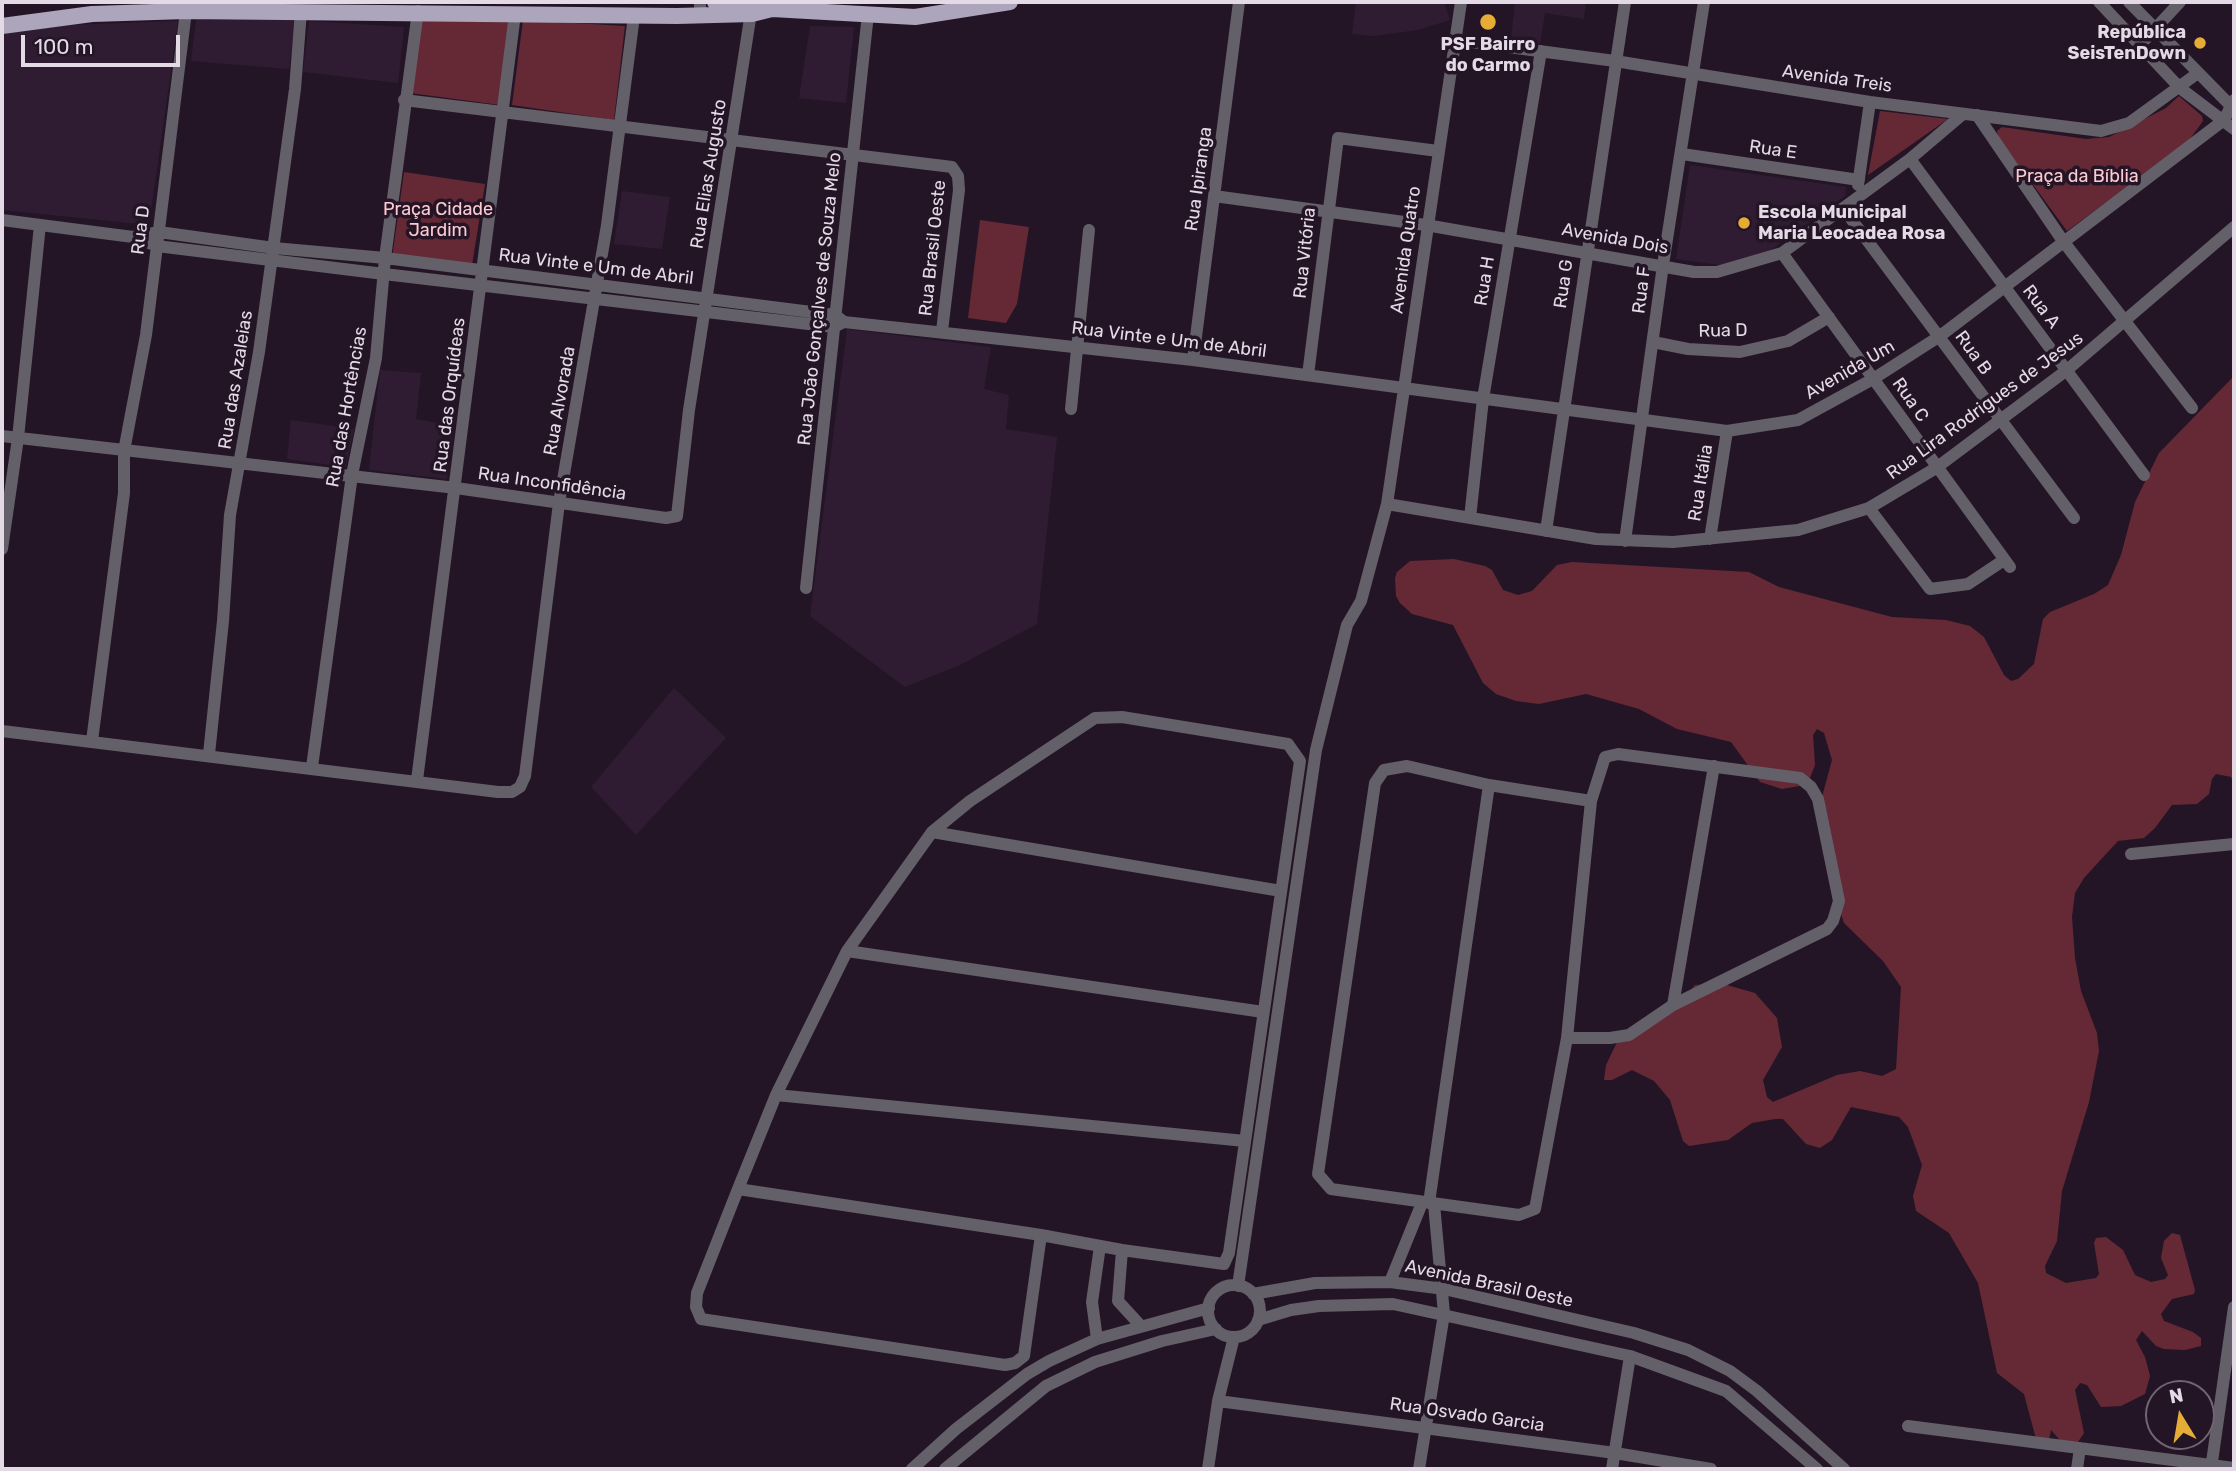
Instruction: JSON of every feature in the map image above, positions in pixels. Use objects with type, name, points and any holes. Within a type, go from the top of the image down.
[{"type":"main road","points":[[715,2],[752,10]]},
{"type":"main road","points":[[2,26],[63,9],[186,12],[301,11],[366,7],[418,12],[634,16],[700,8],[915,17],[963,12],[1010,2]]},
{"type":"street","name":"Rua Ipiranga","points":[[1193,360],[1239,2]]},
{"type":"street","name":"Avenida Quatro","points":[[1238,1286],[1316,750],[1347,625],[1361,601],[1387,504],[1426,225],[1461,2]]},
{"type":"street","name":"Rua G","points":[[1546,531],[1625,2]]},
{"type":"street","name":"Rua F","points":[[1626,541],[1663,265],[1704,2]]},
{"type":"street","points":[[2099,2],[2180,88],[2229,125]]},
{"type":"street","points":[[2129,2],[2198,73],[2233,104]]},
{"type":"street","points":[[2140,45],[2180,2]]},
{"type":"street","name":"Rua Elias Augusto","points":[[677,514],[689,410],[752,10]]},
{"type":"street","name":"Rua das Azaleias","points":[[209,754],[223,621],[230,515],[273,254],[301,11]]},
{"type":"street","name":"Rua D","points":[[92,741],[124,493],[124,451],[146,334],[186,12]]},
{"type":"street","name":"Rua das Hortências","points":[[312,767],[352,475],[376,358],[404,100],[418,12]]},
{"type":"street","name":"Rua João Gonçalves de Souza Melo","points":[[806,588],[869,14]]},
{"type":"street","name":"Rua das Orquídeas","points":[[417,780],[515,15]]},
{"type":"street","name":"Rua Alvorada","points":[[417,780],[498,792],[517,790],[525,776],[559,503],[596,298],[634,16]]},
{"type":"street","name":"Avenida Treis","points":[[1455,40],[1615,61],[1870,102],[2101,131],[2129,123],[2198,73]]},
{"type":"street","name":"Rua H","points":[[1470,518],[1483,399],[1541,51]]},
{"type":"street","points":[[404,100],[854,153]]},
{"type":"street","points":[[1849,204],[1859,180],[1870,102]]},
{"type":"street","name":"Avenida Um","points":[[1405,387],[1727,431],[1798,420],[1873,379],[1940,336],[2063,242],[2229,125],[2233,104]]},
{"type":"street","name":"Avenida Dois","points":[[1214,196],[1510,238],[1694,272],[1727,271],[1782,253],[1910,159],[1963,114]]},
{"type":"street","points":[[1977,115],[2063,242],[2192,408]]},
{"type":"street","name":"Rua Vitória","points":[[1308,375],[1338,140],[1341,137],[1438,151]]},
{"type":"street","name":"Rua Brasil Oeste","points":[[854,153],[941,164],[955,170],[959,190],[942,331]]},
{"type":"street","name":"Rua E","points":[[1682,154],[1859,180]]},
{"type":"street","name":"Rua A","points":[[1910,159],[2144,475]]},
{"type":"street","name":"Rua B","points":[[1849,204],[1940,336],[2074,518]]},
{"type":"street","name":"Rua Vinte e Um de Abril","points":[[2,220],[132,237],[157,246],[385,258],[597,284],[707,304],[837,321],[1193,360],[1405,387]]},
{"type":"street","points":[[2,549],[18,438],[40,225]]},
{"type":"street","name":"Rua Lira Rodrigues de Jesus","points":[[1387,504],[1546,531],[1626,541],[1710,539],[1798,530],[1869,508],[1936,468],[2067,370],[2124,318],[2234,227]]},
{"type":"street","points":[[1071,409],[1080,347],[1089,230]]},
{"type":"street","name":"Rua Vinte e Um de Abril","points":[[132,237],[159,232],[384,274],[481,286],[596,298],[707,304]]},
{"type":"street","name":"Rua C","points":[[1782,253],[2007,563],[1968,584],[1930,589],[1869,508]]},
{"type":"street","name":"Rua D","points":[[1653,342],[1688,349],[1740,352],[1788,341],[1829,317]]},
{"type":"street","name":"Rua Itália","points":[[1710,539],[1727,431]]},
{"type":"street","name":"Rua Inconfidência","points":[[2,436],[352,475],[666,518],[677,514]]},
{"type":"street","points":[[738,1189],[1041,1235],[1224,1265],[1229,1253],[1300,761],[1288,744],[1122,717],[1095,718],[970,802],[932,832],[847,951],[776,1094],[738,1189],[697,1293],[696,1307],[701,1319],[1005,1365],[1015,1363],[1024,1356],[1041,1235]]},
{"type":"street","points":[[2,731],[417,780]]},
{"type":"street","points":[[1567,1038],[1629,1035],[1673,1005],[1827,929],[1833,921],[1839,901],[1818,799],[1811,787],[1800,778],[1618,754],[1605,757],[1591,801],[1567,1038],[1535,1209],[1519,1215],[1331,1189],[1318,1174],[1375,783],[1384,770],[1407,766],[1489,785],[1591,801]]},
{"type":"street","points":[[1673,1005],[1714,766]]},
{"type":"street","points":[[1390,1282],[1428,1203],[1489,785]]},
{"type":"street","points":[[932,832],[1281,891]]},
{"type":"street","points":[[2131,854],[2234,844]]},
{"type":"street","points":[[847,951],[1263,1012]]},
{"type":"street","points":[[776,1094],[1245,1141]]},
{"type":"street","points":[[1419,1469],[1444,1314],[1444,1289],[1428,1203]]},
{"type":"street","points":[[1095,1362],[1092,1302],[1101,1246]]},
{"type":"street","points":[[1122,1250],[1118,1301],[1140,1325]]},
{"type":"street","name":"Avenida Brasil Oeste","points":[[1253,1294],[1315,1283],[1390,1282],[1444,1289],[1634,1333],[1688,1350],[1730,1371],[1757,1391],[1844,1469]]},
{"type":"street","points":[[945,1469],[1035,1393],[1095,1362],[1162,1341],[1216,1329],[1234,1337],[1249,1332],[1258,1321],[1260,1306],[1253,1294],[1238,1286],[1222,1289],[1215,1294],[1209,1308],[1216,1329]]},
{"type":"street","points":[[1258,1321],[1290,1310],[1348,1304],[1393,1304],[1630,1356],[1726,1391],[1815,1467]]},
{"type":"street","points":[[2211,1467],[2231,1352],[2234,1307]]},
{"type":"street","points":[[912,1469],[930,1464],[956,1429],[1027,1374],[1093,1341],[1140,1325],[1209,1308]]},
{"type":"street","points":[[1208,1469],[1218,1401],[1234,1337]]},
{"type":"street","points":[[1612,1469],[1630,1356]]},
{"type":"street","name":"Rua Osvado Garcia","points":[[1218,1401],[1427,1427],[1711,1469]]},
{"type":"street","points":[[1908,1426],[2234,1468]]},
{"type":"street","points":[[2077,1469],[2080,1448]]},
{"type":"shaded area","points":[[1356,2],[1444,2],[1450,20],[1418,30],[1373,36],[1352,34]]},
{"type":"shaded area","points":[[1515,2],[1586,2],[1584,19],[1545,13],[1540,44],[1511,39]]},
{"type":"shaded area","points":[[197,12],[296,15],[289,69],[191,61]]},
{"type":"shaded area","points":[[178,21],[149,225],[2,210],[2,33],[68,25]]},
{"type":"shaded area","points":[[309,21],[404,27],[398,83],[303,72]]},
{"type":"shaded area","points":[[810,26],[854,27],[846,103],[799,98]]},
{"type":"shaded area","name":"Escola Municipal Maria Leocadea Rosa","points":[[1690,165],[1846,187],[1845,196],[1771,250],[1747,261],[1719,265],[1676,259]]},
{"type":"shaded area","points":[[622,191],[670,197],[662,249],[614,244]]},
{"type":"shaded area","points":[[847,329],[991,347],[984,389],[1009,395],[1006,429],[1057,437],[1037,624],[960,665],[905,687],[810,616]]},
{"type":"shaded area","points":[[380,370],[421,373],[416,419],[454,426],[447,479],[369,470]]},
{"type":"shaded area","points":[[291,420],[354,429],[346,467],[287,459]]},
{"type":"shaded area","points":[[674,688],[726,738],[636,835],[591,787]]},
{"type":"green space","points":[[423,18],[509,21],[500,105],[410,93]]},
{"type":"green space","points":[[523,20],[625,26],[614,120],[512,105]]},
{"type":"green space","name":"Praça da Bíblia","points":[[2179,96],[2202,116],[2203,121],[2187,143],[2067,231],[1998,137],[1997,131],[2002,127],[2086,139],[2109,137],[2166,108]]},
{"type":"green space","points":[[1880,111],[1948,119],[1868,175]]},
{"type":"green space","name":"Praça Cidade Jardim","points":[[404,172],[485,184],[472,265],[392,258]]},
{"type":"green space","points":[[980,220],[1029,227],[1017,304],[1006,323],[968,318]]},
{"type":"green space","points":[[2234,376],[2234,784],[2231,777],[2216,774],[2212,779],[2209,794],[2197,804],[2172,805],[2144,838],[2118,841],[2084,878],[2075,893],[2072,917],[2075,958],[2081,991],[2097,1033],[2099,1051],[2089,1102],[2062,1191],[2057,1241],[2045,1266],[2046,1273],[2066,1283],[2096,1278],[2099,1274],[2094,1243],[2096,1238],[2106,1237],[2123,1250],[2135,1275],[2151,1282],[2165,1279],[2168,1275],[2161,1258],[2164,1241],[2172,1233],[2180,1235],[2195,1290],[2194,1294],[2172,1299],[2161,1314],[2164,1321],[2193,1332],[2201,1338],[2201,1346],[2185,1350],[2164,1349],[2156,1346],[2142,1331],[2136,1340],[2145,1357],[2150,1376],[2149,1380],[2145,1380],[2145,1394],[2121,1406],[2101,1407],[2087,1385],[2080,1383],[2075,1390],[2084,1433],[2078,1442],[2065,1446],[2051,1430],[2048,1445],[2036,1439],[2024,1394],[1997,1373],[1978,1283],[1949,1233],[1916,1211],[1913,1196],[1922,1165],[1908,1127],[1899,1117],[1851,1107],[1832,1140],[1820,1148],[1806,1144],[1783,1119],[1752,1123],[1728,1140],[1689,1146],[1683,1141],[1670,1100],[1654,1081],[1632,1070],[1612,1080],[1604,1080],[1606,1065],[1618,1040],[1688,993],[1695,985],[1720,983],[1755,993],[1777,1018],[1782,1047],[1763,1080],[1767,1097],[1773,1102],[1837,1075],[1860,1071],[1882,1076],[1896,1069],[1901,987],[1883,961],[1844,923],[1841,914],[1819,808],[1832,760],[1824,733],[1817,729],[1813,735],[1815,765],[1805,785],[1782,789],[1760,782],[1731,742],[1677,729],[1639,709],[1586,694],[1539,704],[1516,701],[1496,694],[1483,683],[1453,625],[1412,614],[1396,596],[1395,578],[1397,572],[1410,561],[1454,559],[1485,566],[1492,570],[1503,590],[1518,595],[1532,591],[1557,565],[1572,562],[1749,572],[1779,587],[1892,617],[1946,620],[1970,626],[1984,637],[2004,675],[2011,681],[2018,679],[2034,664],[2043,619],[2050,612],[2094,594],[2108,585],[2121,555],[2135,502],[2159,453]]},
{"type":"place","name":"PSF Bairro do Carmo","points":[[1488,22]]},
{"type":"place","name":"República SeisTenDown","points":[[2200,43]]},
{"type":"place","name":"Escola Municipal Maria Leocadea Rosa","points":[[1744,223]]}]
